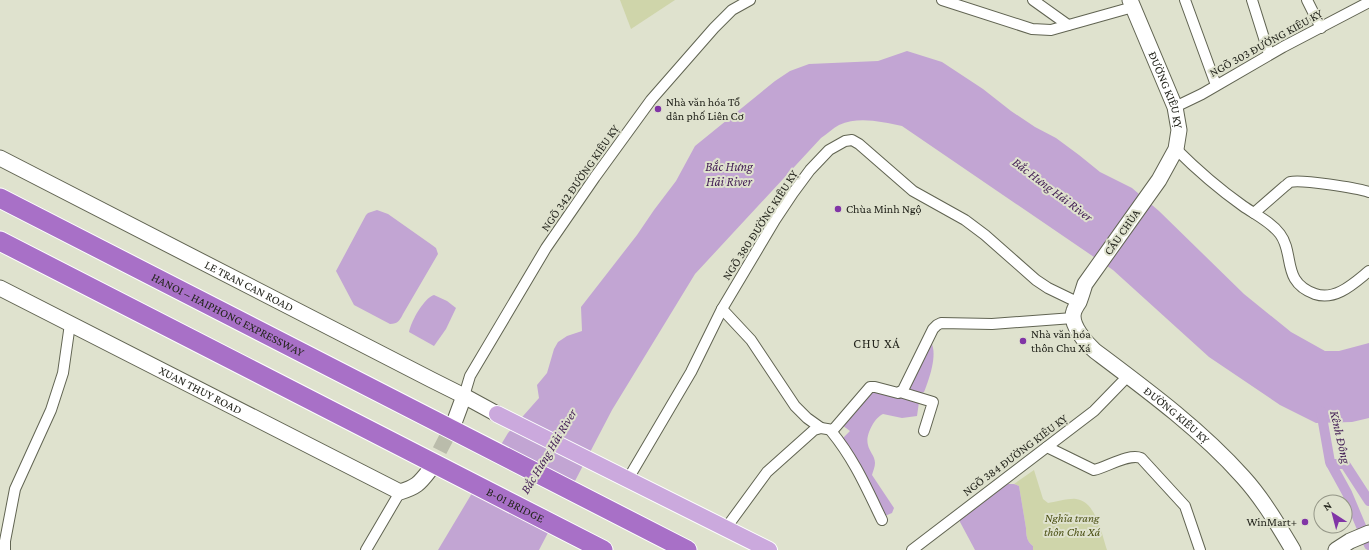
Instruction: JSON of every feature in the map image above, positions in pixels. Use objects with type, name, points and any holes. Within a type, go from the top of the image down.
[{"type":"highway","name":"HANOI – HAIPHONG EXPRESSWAY","points":[[0,198],[455,428]]},
{"type":"highway","points":[[0,241],[434,469]]},
{"type":"highway","points":[[455,428],[687,550]]},
{"type":"highway","name":"B-01 BRIDGE","points":[[434,469],[597,547]]},
{"type":"main road","name":"ĐƯỜNG KIÊU KỴ","points":[[1132,3],[1175,107],[1179,130],[1176,149],[1159,180]]},
{"type":"main road","name":"LE TRAN CAN ROAD","points":[[0,158],[498,414]]},
{"type":"main road","name":"CẦU CHÙA","points":[[1078,303],[1085,284],[1159,180]]},
{"type":"main road","name":"XUAN THUY ROAD","points":[[0,288],[400,492]]},
{"type":"main road","points":[[1073,318],[1074,311],[1078,303]]},
{"type":"main road","name":"ĐƯỜNG KIÊU KỴ","points":[[1073,318],[1085,342],[1178,415],[1210,443],[1244,478],[1272,516],[1293,550]]},
{"type":"main road","points":[[455,428],[464,396]]},
{"type":"main road","points":[[498,414],[769,550]]},
{"type":"main road","points":[[400,492],[413,488],[434,469]]},
{"type":"main road","points":[[1336,550],[1350,541],[1369,533]]},
{"type":"street","name":"NGÕ 342 ĐƯỜNG KIÊU KỴ","points":[[464,396],[470,376],[546,248],[651,100],[714,28],[732,10],[750,0]]},
{"type":"street","points":[[942,0],[1032,29],[1051,30],[1132,3]]},
{"type":"street","points":[[1033,0],[1068,25]]},
{"type":"street","points":[[1185,0],[1216,85]]},
{"type":"street","points":[[1252,0],[1269,54]]},
{"type":"street","points":[[1307,0],[1321,28]]},
{"type":"street","name":"NGÕ 303 ĐƯỜNG KIÊU KỴ","points":[[1175,107],[1269,54],[1369,2]]},
{"type":"street","name":"NGÕ 380 ĐƯỜNG KIÊU KỴ","points":[[621,476],[691,372],[722,309],[775,220],[810,170],[821,158],[837,145],[845,141],[852,140],[859,144],[913,191],[965,220],[985,235],[1042,284],[1078,303]]},
{"type":"street","points":[[1176,149],[1210,181],[1279,232],[1284,240],[1293,276],[1303,287],[1318,294],[1328,296],[1336,294],[1357,281],[1369,271]]},
{"type":"street","points":[[1254,213],[1290,182],[1362,189],[1369,192]]},
{"type":"street","points":[[722,309],[751,340],[795,406],[807,418],[821,428],[831,431],[845,449],[858,470],[882,520]]},
{"type":"street","points":[[900,392],[936,325],[942,323],[992,324],[1073,318]]},
{"type":"street","points":[[5,550],[5,541],[16,489],[50,410],[62,373],[70,324]]},
{"type":"street","name":"NGÕ 384 ĐƯỜNG KIÊU KỴ","points":[[912,550],[1094,411],[1128,376]]},
{"type":"street","points":[[831,431],[870,387],[898,393],[900,392],[933,402],[924,431]]},
{"type":"street","points":[[726,528],[750,494],[773,466],[814,430],[821,428]]},
{"type":"street","points":[[1047,447],[1094,470],[1127,458],[1137,456],[1141,458],[1185,506],[1200,550]]},
{"type":"street","points":[[366,550],[400,492]]},
{"type":"green space","points":[[620,0],[675,0],[631,29]]},
{"type":"green space","name":"Nghĩa trang thôn Chu Xá","points":[[1034,470],[1043,499],[1048,503],[1076,499],[1083,501],[1089,506],[1097,520],[1107,550],[1033,550],[1033,546],[1029,542],[1027,536],[1019,486],[1014,484]]},
{"type":"water","name":"Bắc Hưng Hải River","points":[[907,51],[942,62],[983,89],[1011,111],[1035,127],[1056,138],[1100,172],[1132,188],[1159,211],[1244,294],[1291,332],[1325,351],[1339,351],[1369,343],[1369,418],[1352,422],[1316,423],[1280,405],[1209,357],[1113,270],[902,126],[862,120],[854,121],[839,125],[821,138],[695,274],[612,410],[539,550],[438,550],[508,433],[539,398],[537,385],[547,373],[554,349],[558,342],[567,336],[582,331],[581,307],[637,235],[676,181],[695,146],[775,81],[790,71],[809,64],[878,61]]},
{"type":"water","points":[[377,210],[388,214],[432,245],[436,248],[438,254],[401,318],[393,324],[390,324],[354,305],[336,271],[366,215]]},
{"type":"water","points":[[434,295],[447,301],[456,308],[446,329],[434,346],[409,332],[418,310],[426,300]]},
{"type":"water","points":[[931,342],[934,353],[930,374],[924,392],[922,393],[906,388]]},
{"type":"water","points":[[873,388],[919,402],[917,416],[902,418],[883,414],[876,419],[869,432],[867,441],[875,463],[872,475],[894,508],[892,513],[885,516],[853,453],[842,439],[850,431],[842,425]]},
{"type":"water","points":[[1008,484],[1019,486],[1027,536],[1029,542],[1033,546],[1033,550],[975,550],[960,522],[960,518]]},
{"type":"pier","points":[[494,452],[572,491],[555,525],[476,484]]},
{"type":"waterway","name":"Kênh Đông","points":[[1321,411],[1330,462],[1347,493],[1369,545]]},
{"type":"waterway","points":[[1331,464],[1345,464],[1369,501]]},
{"type":"tunnel","points":[[429,471],[454,423]]},
{"type":"place","name":"Nhà văn hóa Tổ dân phố Liên Cơ","points":[[658,109]]},
{"type":"place","name":"Chùa Minh Ngộ","points":[[838,209]]},
{"type":"place","name":"Nhà văn hóa thôn Chu Xá","points":[[1023,341]]},
{"type":"place","name":"WinMart+","points":[[1305,522]]},
{"type":"district","name":"CHU XÁ","points":[[877,343]]}]
